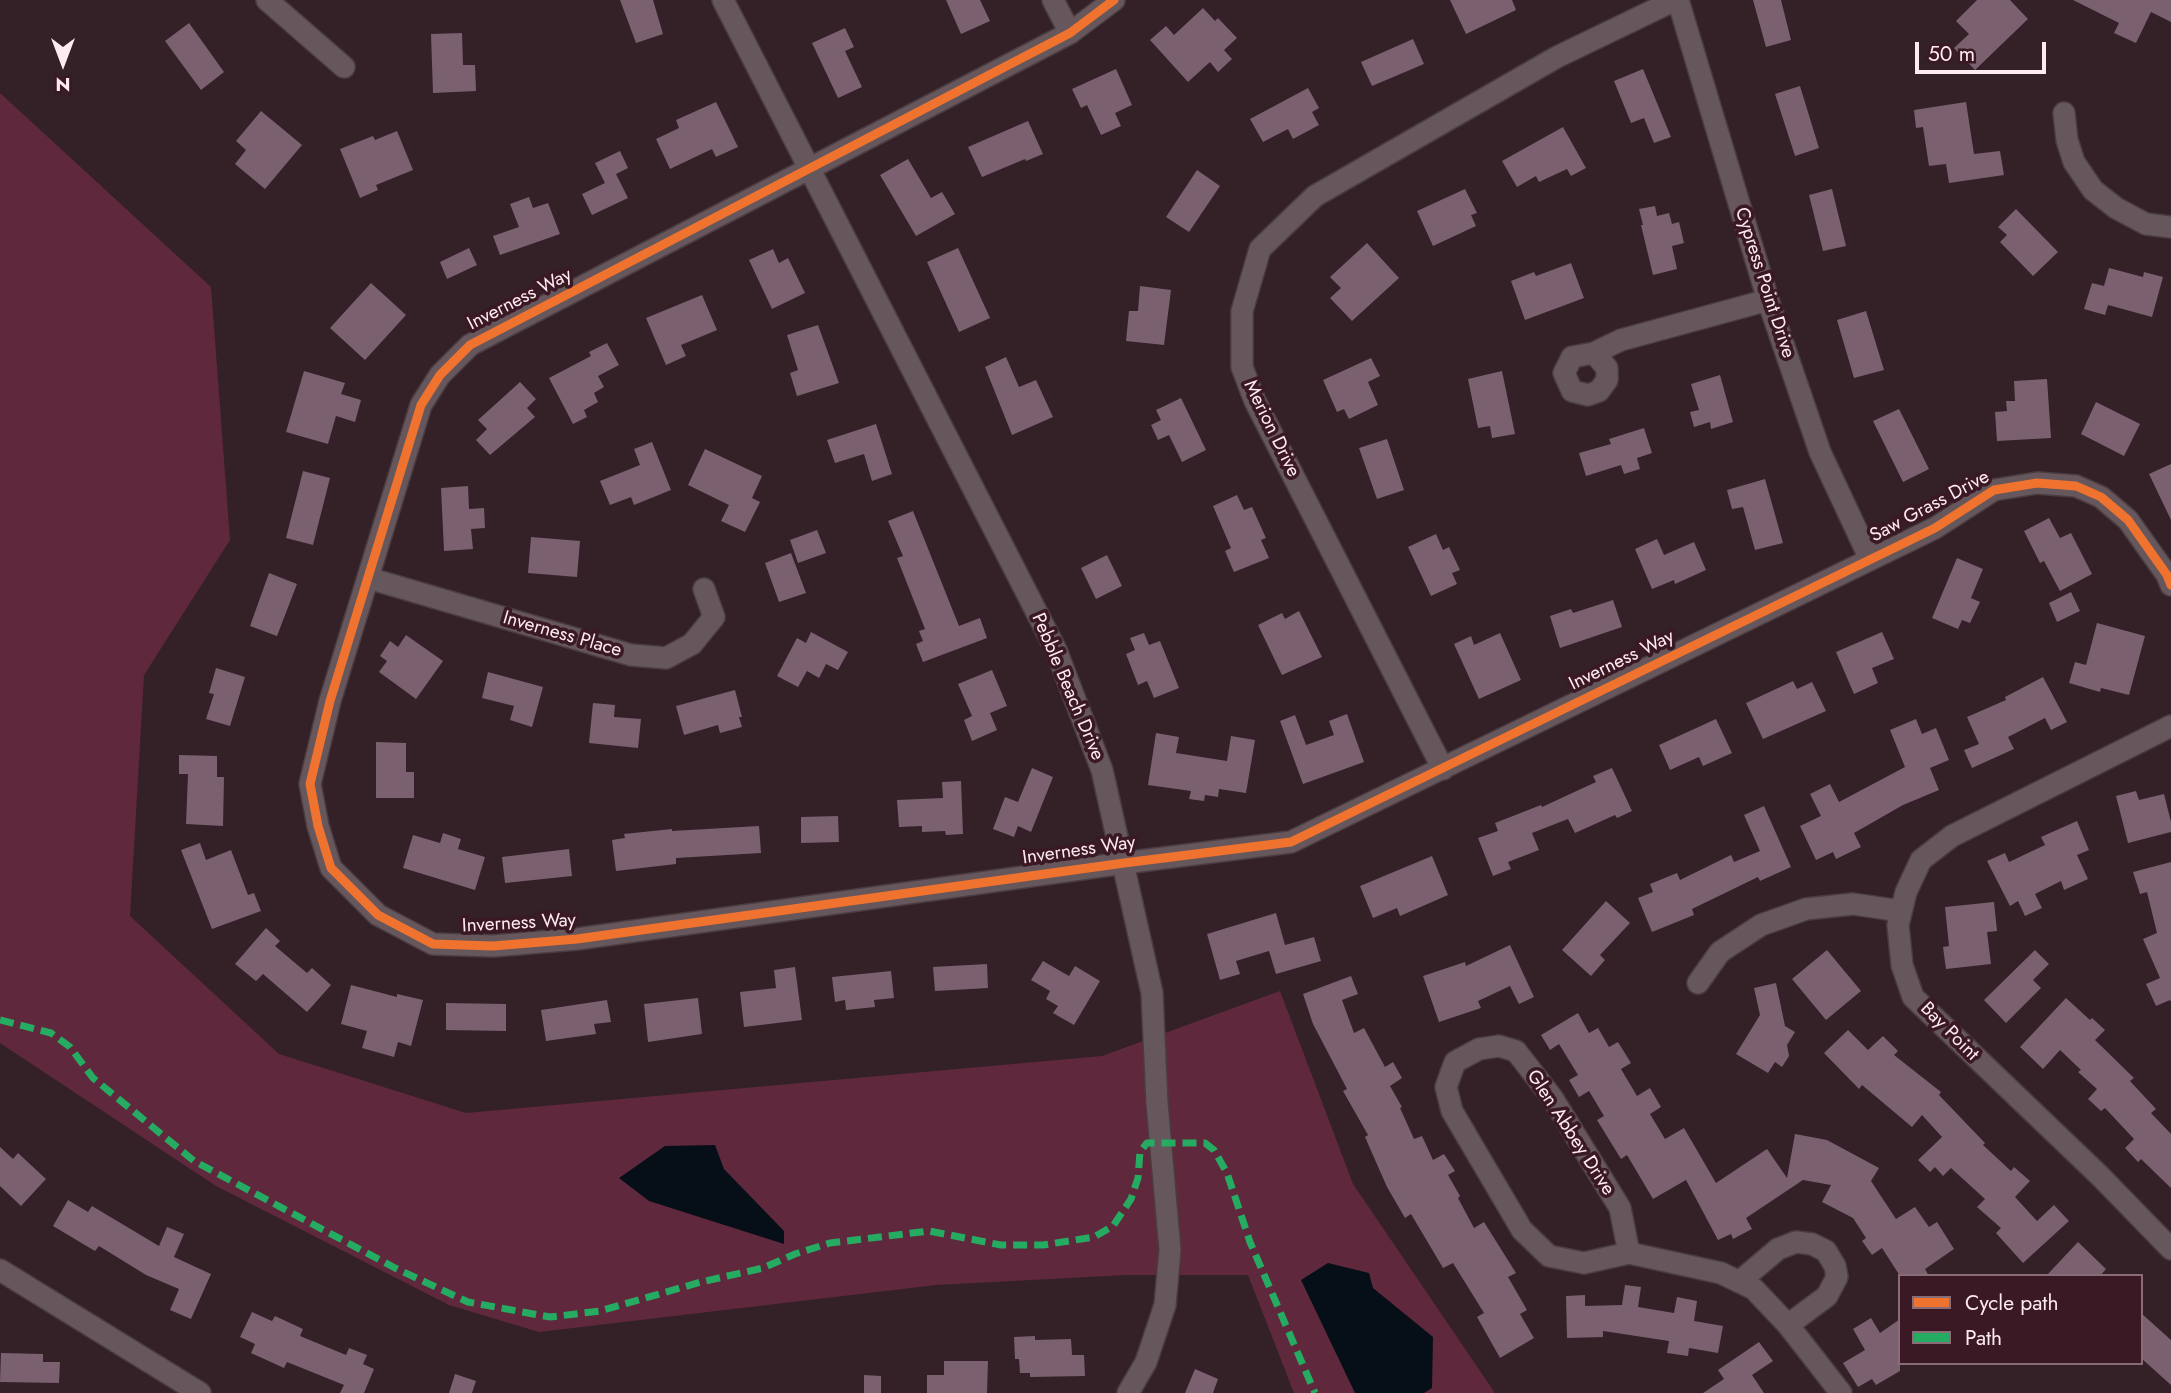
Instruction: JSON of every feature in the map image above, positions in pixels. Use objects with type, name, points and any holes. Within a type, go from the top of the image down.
[{"type":"street","points":[[267,0],[344,66]]},
{"type":"street","name":"Pebble Beach Drive","points":[[723,0],[1056,650],[1102,769],[1152,993],[1157,1103],[1170,1250],[1165,1305],[1146,1363],[1128,1393]]},
{"type":"street","points":[[1053,0],[1070,33]]},
{"type":"street","name":"Inverness Way","points":[[1114,0],[1070,33],[470,345],[440,375],[421,405],[330,701],[310,784],[318,826],[331,868],[378,915],[433,944],[493,946],[577,939],[1291,842],[1870,559]]},
{"type":"street","name":"Cypress Point Drive","points":[[1676,0],[1768,300],[1820,452],[1870,559]]},
{"type":"street","name":"Merion Drive","points":[[1443,769],[1261,413],[1242,367],[1242,311],[1260,249],[1315,196],[1557,57],[1676,0]]},
{"type":"street","points":[[2064,113],[2067,139],[2074,162],[2093,190],[2116,208],[2146,224],[2171,227]]},
{"type":"street","points":[[1594,353],[1621,340],[1768,300]]},
{"type":"street","name":"Saw Grass Drive","points":[[1870,559],[1935,528],[1994,490],[2037,482],[2076,486],[2101,498],[2127,520],[2167,575],[2171,585]]},
{"type":"street","name":"Inverness Place","points":[[368,578],[631,655],[666,658],[692,644],[714,617],[704,589]]},
{"type":"street","name":"Bay Point","points":[[2171,726],[1952,836],[1921,860],[1906,892],[1898,925],[1902,965],[1913,997],[2171,1249]]},
{"type":"street","points":[[1698,983],[1720,952],[1761,925],[1806,909],[1853,904],[1901,911]]},
{"type":"street","name":"Glen Abbey Drive","points":[[1629,1253],[1620,1208],[1553,1099],[1516,1051],[1499,1046],[1479,1049],[1455,1062],[1446,1087],[1452,1111],[1522,1230],[1549,1256],[1584,1263],[1629,1253],[1721,1273],[1754,1289],[1788,1325],[1841,1393]]},
{"type":"street","points":[[1739,1282],[1778,1249],[1796,1242],[1812,1244],[1826,1251],[1835,1266],[1837,1277],[1827,1296],[1788,1325]]},
{"type":"street","points":[[0,1270],[200,1393]]},
{"type":"shaded area","points":[[0,93],[211,287],[230,540],[144,675],[130,916],[279,1054],[466,1113],[1102,1056],[1280,991],[1353,1184],[1495,1393],[1294,1393],[1248,1275],[1126,1275],[936,1285],[539,1332],[449,1305],[216,1186],[0,1043]]},
{"type":"shaded area","points":[[715,1145],[724,1169],[784,1231],[784,1244],[649,1201],[619,1178],[665,1146]]},
{"type":"shaded area","points":[[1328,1263],[1369,1273],[1373,1288],[1433,1337],[1432,1388],[1424,1393],[1355,1393],[1301,1280]]},
{"type":"building","points":[[620,0],[653,0],[663,34],[636,43]]},
{"type":"building","points":[[946,0],[980,0],[990,21],[961,34]]},
{"type":"building","points":[[1450,0],[1512,0],[1516,10],[1466,34]]},
{"type":"building","points":[[1753,0],[1781,0],[1791,40],[1766,47]]},
{"type":"building","points":[[1977,0],[2010,0],[2028,19],[1975,70],[1954,48],[1969,34],[1956,21]]},
{"type":"building","points":[[2073,0],[2171,0],[2171,22],[2151,12],[2136,43],[2114,33],[2119,23]]},
{"type":"building","points":[[1203,8],[1215,21],[1218,18],[1237,38],[1224,50],[1232,59],[1218,72],[1210,62],[1188,82],[1150,40],[1166,26],[1174,35]]},
{"type":"building","points":[[189,23],[224,72],[201,90],[165,41]]},
{"type":"building","points":[[845,28],[854,47],[845,51],[862,87],[838,98],[812,43]]},
{"type":"building","points":[[462,33],[463,65],[475,65],[476,91],[433,93],[431,34]]},
{"type":"building","points":[[1413,39],[1424,64],[1372,86],[1361,62]]},
{"type":"building","points":[[1116,69],[1132,105],[1115,113],[1121,126],[1101,135],[1087,105],[1081,108],[1072,89]]},
{"type":"building","points":[[1643,69],[1671,137],[1654,143],[1644,118],[1631,123],[1614,81]]},
{"type":"building","points":[[1800,86],[1819,148],[1795,156],[1775,94]]},
{"type":"building","points":[[1308,88],[1319,108],[1312,112],[1319,125],[1293,139],[1288,129],[1263,142],[1250,119]]},
{"type":"building","points":[[716,102],[738,147],[716,157],[712,149],[670,169],[656,139],[679,128],[676,120]]},
{"type":"building","points":[[1966,102],[1974,154],[2000,151],[2004,175],[1949,183],[1946,164],[1929,166],[1923,127],[1916,128],[1914,110]]},
{"type":"building","points":[[261,111],[302,145],[265,189],[235,164],[246,150],[236,141]]},
{"type":"building","points":[[1028,121],[1043,154],[982,177],[968,147]]},
{"type":"building","points":[[1563,127],[1586,168],[1571,176],[1567,169],[1539,182],[1536,176],[1517,187],[1502,161]]},
{"type":"building","points":[[397,131],[413,170],[376,185],[378,190],[360,198],[340,149],[373,136],[375,140]]},
{"type":"building","points":[[620,151],[628,168],[616,174],[628,198],[592,215],[582,194],[605,183],[595,163]]},
{"type":"building","points":[[908,159],[931,198],[942,192],[955,214],[916,236],[880,175]]},
{"type":"building","points":[[1197,170],[1220,186],[1189,232],[1166,217]]},
{"type":"building","points":[[1465,189],[1477,213],[1471,215],[1476,226],[1433,246],[1417,211]]},
{"type":"building","points":[[1832,189],[1846,246],[1823,251],[1809,195]]},
{"type":"building","points":[[529,197],[533,208],[548,203],[560,234],[500,255],[493,236],[519,227],[510,204]]},
{"type":"building","points":[[1655,206],[1657,216],[1669,213],[1672,224],[1679,222],[1684,243],[1672,246],[1677,269],[1653,275],[1639,209]]},
{"type":"building","points":[[2016,209],[2058,252],[2033,276],[2000,242],[2007,235],[1998,227]]},
{"type":"building","points":[[1367,243],[1399,278],[1352,321],[1330,298],[1341,288],[1330,277]]},
{"type":"building","points":[[469,248],[477,265],[447,279],[440,262]]},
{"type":"building","points":[[958,248],[990,318],[959,332],[927,262]]},
{"type":"building","points":[[773,249],[779,263],[788,258],[805,293],[772,309],[749,260]]},
{"type":"building","points":[[1571,263],[1584,298],[1525,320],[1511,281],[1534,272],[1536,276]]},
{"type":"building","points":[[2109,268],[2143,277],[2144,272],[2163,277],[2152,317],[2108,305],[2105,315],[2084,309],[2092,283],[2104,286]]},
{"type":"building","points":[[371,283],[406,315],[365,360],[330,328]]},
{"type":"building","points":[[1140,286],[1171,290],[1164,345],[1126,341],[1129,311],[1138,311]]},
{"type":"building","points":[[702,295],[717,330],[681,345],[686,356],[666,365],[646,318]]},
{"type":"building","points":[[1866,311],[1884,370],[1854,378],[1837,320]]},
{"type":"building","points":[[818,325],[839,383],[797,396],[790,373],[798,370],[787,335]]},
{"type":"building","points":[[607,343],[619,365],[598,376],[604,387],[594,393],[598,402],[584,410],[587,417],[573,424],[549,378],[591,356],[589,352]]},
{"type":"building","points":[[1006,357],[1019,387],[1036,380],[1053,417],[1012,435],[985,367]]},
{"type":"building","points":[[1371,358],[1380,376],[1368,382],[1378,405],[1349,419],[1344,409],[1337,412],[1323,380]]},
{"type":"building","points":[[304,371],[345,383],[341,394],[361,400],[355,422],[336,416],[328,444],[286,432]]},
{"type":"building","points":[[1502,371],[1515,434],[1492,438],[1490,426],[1478,428],[1468,379]]},
{"type":"building","points":[[1720,375],[1733,422],[1711,429],[1710,422],[1694,427],[1690,412],[1699,410],[1691,384]]},
{"type":"building","points":[[2047,379],[2051,438],[1997,441],[1995,412],[2007,411],[2006,401],[2015,401],[2014,381]]},
{"type":"building","points":[[520,382],[536,399],[527,408],[535,417],[490,455],[476,440],[487,429],[478,420]]},
{"type":"building","points":[[1181,398],[1206,450],[1182,462],[1169,435],[1158,440],[1151,425],[1161,420],[1156,410]]},
{"type":"building","points":[[2096,402],[2140,424],[2124,456],[2081,434]]},
{"type":"building","points":[[1899,409],[1929,469],[1903,482],[1873,421]]},
{"type":"building","points":[[876,424],[892,474],[872,481],[864,454],[835,463],[827,440]]},
{"type":"building","points":[[1644,428],[1652,453],[1637,458],[1640,469],[1624,474],[1621,465],[1586,476],[1579,453],[1611,444],[1609,439]]},
{"type":"building","points":[[1387,439],[1404,490],[1377,499],[1359,448]]},
{"type":"building","points":[[652,442],[671,490],[634,505],[631,497],[610,505],[600,481],[640,465],[634,449]]},
{"type":"building","points":[[705,449],[762,476],[752,498],[760,502],[745,532],[721,521],[729,505],[688,485]]},
{"type":"building","points":[[2171,464],[2171,520],[2149,474]]},
{"type":"building","points":[[303,471],[330,478],[313,545],[286,538]]},
{"type":"building","points":[[1765,479],[1783,543],[1755,550],[1743,507],[1732,509],[1727,490]]},
{"type":"building","points":[[468,486],[469,509],[484,508],[485,528],[471,529],[473,549],[444,551],[441,488]]},
{"type":"building","points":[[1237,495],[1244,510],[1252,507],[1266,538],[1261,540],[1269,558],[1234,572],[1225,551],[1231,548],[1213,506]]},
{"type":"building","points":[[913,511],[959,626],[980,618],[987,638],[923,662],[916,644],[923,641],[919,631],[925,629],[897,558],[903,556],[888,521]]},
{"type":"building","points":[[2049,518],[2060,538],[2071,533],[2092,574],[2060,591],[2044,561],[2040,563],[2024,531]]},
{"type":"building","points":[[817,530],[826,553],[798,563],[790,540]]},
{"type":"building","points":[[1436,534],[1443,550],[1449,547],[1460,570],[1452,573],[1457,584],[1431,596],[1408,547]]},
{"type":"building","points":[[531,537],[580,541],[577,577],[528,573]]},
{"type":"building","points":[[1657,539],[1664,555],[1694,542],[1706,570],[1675,584],[1674,580],[1652,589],[1635,549]]},
{"type":"building","points":[[791,553],[806,593],[779,602],[765,563]]},
{"type":"building","points":[[1107,555],[1122,586],[1096,599],[1081,568]]},
{"type":"building","points":[[1957,558],[1983,569],[1971,598],[1980,602],[1970,623],[1962,620],[1958,629],[1932,618]]},
{"type":"building","points":[[269,573],[297,584],[277,636],[250,626]]},
{"type":"building","points":[[2071,592],[2080,611],[2057,622],[2049,603]]},
{"type":"building","points":[[1613,600],[1622,627],[1560,648],[1550,616],[1571,609],[1573,613]]},
{"type":"building","points":[[1299,611],[1322,657],[1282,675],[1258,625],[1282,613],[1285,619]]},
{"type":"building","points":[[2097,623],[2145,636],[2129,695],[2101,688],[2100,692],[2069,683],[2075,662],[2086,665]]},
{"type":"building","points":[[811,632],[848,652],[838,670],[826,664],[819,678],[807,671],[798,687],[777,676],[797,638],[806,643]]},
{"type":"building","points":[[1882,632],[1894,659],[1872,668],[1878,683],[1854,694],[1836,652]]},
{"type":"building","points":[[1144,633],[1149,645],[1160,641],[1179,688],[1154,698],[1147,681],[1138,685],[1126,654],[1135,650],[1130,638]]},
{"type":"building","points":[[1500,633],[1521,680],[1479,699],[1454,644],[1471,636],[1474,645]]},
{"type":"building","points":[[406,635],[443,661],[416,699],[379,672],[387,661],[380,656],[390,641],[398,647]]},
{"type":"building","points":[[216,668],[245,677],[230,726],[206,719],[214,694],[209,693]]},
{"type":"building","points":[[992,670],[1007,706],[990,713],[997,730],[972,741],[964,720],[972,716],[958,684]]},
{"type":"building","points":[[488,672],[543,687],[532,727],[510,720],[514,706],[482,698]]},
{"type":"building","points":[[2043,677],[2067,722],[2051,730],[2045,718],[2008,737],[2014,749],[1972,768],[1964,750],[1979,744],[1967,717],[2006,700],[2005,697]]},
{"type":"building","points":[[1793,681],[1797,689],[1812,682],[1826,711],[1763,739],[1746,703]]},
{"type":"building","points":[[735,690],[742,727],[720,733],[718,725],[684,735],[676,706]]},
{"type":"building","points":[[593,703],[615,705],[614,717],[641,719],[638,748],[589,743]]},
{"type":"building","points":[[1347,714],[1364,762],[1303,784],[1280,721],[1295,715],[1306,745],[1334,735],[1329,721]]},
{"type":"building","points":[[1716,719],[1732,753],[1703,766],[1699,757],[1670,770],[1659,745]]},
{"type":"building","points":[[1916,719],[1922,734],[1936,728],[1949,760],[1930,768],[1939,790],[1903,805],[1854,833],[1861,847],[1836,859],[1833,852],[1816,860],[1800,826],[1821,816],[1810,794],[1830,784],[1839,802],[1905,767],[1890,730]]},
{"type":"building","points":[[1156,733],[1179,737],[1176,753],[1227,761],[1231,736],[1255,740],[1246,793],[1219,789],[1218,797],[1205,795],[1204,801],[1189,799],[1191,791],[1148,785]]},
{"type":"building","points":[[376,742],[406,743],[406,772],[414,772],[414,798],[376,798]]},
{"type":"building","points":[[179,755],[217,756],[217,777],[224,777],[223,826],[186,824],[188,774],[179,774]]},
{"type":"building","points":[[1032,768],[1053,777],[1031,832],[1018,826],[1014,837],[993,829],[1005,797],[1018,802]]},
{"type":"building","points":[[1612,768],[1632,811],[1617,818],[1615,815],[1575,833],[1568,819],[1532,833],[1539,850],[1508,862],[1511,869],[1493,876],[1478,838],[1498,831],[1495,823],[1541,805],[1542,807],[1596,782],[1593,776]]},
{"type":"building","points":[[961,781],[963,834],[946,835],[945,831],[922,832],[922,826],[899,827],[897,800],[943,798],[942,782]]},
{"type":"building","points":[[2136,791],[2139,800],[2164,794],[2171,832],[2128,843],[2116,796]]},
{"type":"building","points":[[1764,806],[1791,867],[1760,881],[1758,877],[1692,909],[1694,915],[1652,932],[1638,898],[1653,892],[1650,884],[1677,873],[1680,880],[1731,855],[1734,862],[1760,851],[1744,815]]},
{"type":"building","points":[[838,816],[839,842],[801,843],[801,817]]},
{"type":"building","points":[[2077,821],[2089,850],[2077,855],[2088,879],[2064,890],[2061,881],[2035,894],[2042,908],[2025,916],[2018,901],[2010,906],[1987,861],[2005,853],[2009,862],[2045,845],[2041,837]]},
{"type":"building","points":[[759,826],[761,853],[676,858],[676,864],[616,871],[612,840],[625,838],[624,834],[672,829]]},
{"type":"building","points":[[443,833],[461,839],[458,849],[485,857],[475,890],[403,868],[413,835],[440,843]]},
{"type":"building","points":[[200,843],[206,860],[231,850],[248,895],[254,893],[261,911],[212,929],[181,850]]},
{"type":"building","points":[[569,849],[572,876],[505,883],[502,857]]},
{"type":"building","points":[[1432,856],[1448,895],[1400,916],[1397,908],[1373,918],[1360,886]]},
{"type":"building","points":[[2171,862],[2171,1002],[2170,1000],[2156,1006],[2146,984],[2160,978],[2143,939],[2157,933],[2147,892],[2140,894],[2133,872]]},
{"type":"building","points":[[1606,901],[1630,923],[1600,955],[1605,960],[1591,976],[1562,950]]},
{"type":"building","points":[[1994,902],[1997,931],[1987,932],[1991,964],[1946,969],[1943,947],[1949,946],[1945,907]]},
{"type":"building","points":[[1276,913],[1285,945],[1314,937],[1321,961],[1276,974],[1269,951],[1236,961],[1240,974],[1220,980],[1207,934]]},
{"type":"building","points":[[266,928],[280,941],[275,946],[307,973],[312,968],[331,985],[307,1012],[263,974],[256,981],[235,964]]},
{"type":"building","points":[[1510,945],[1534,997],[1519,1004],[1510,986],[1478,1001],[1481,1008],[1439,1022],[1423,976],[1465,962],[1466,966]]},
{"type":"building","points":[[1827,950],[1861,991],[1826,1020],[1792,979]]},
{"type":"building","points":[[2035,950],[2049,964],[2033,980],[2041,988],[2006,1023],[1984,1000]]},
{"type":"building","points":[[1043,961],[1069,976],[1075,966],[1100,981],[1074,1025],[1053,1013],[1058,1006],[1046,999],[1050,991],[1031,980]]},
{"type":"building","points":[[987,964],[988,988],[935,991],[933,967]]},
{"type":"building","points":[[795,967],[802,1020],[744,1027],[740,992],[776,988],[774,970]]},
{"type":"building","points":[[891,971],[894,998],[874,1000],[875,1007],[846,1010],[845,1000],[835,1002],[832,977]]},
{"type":"building","points":[[1351,976],[1358,994],[1342,1000],[1354,1033],[1364,1028],[1385,1067],[1393,1062],[1402,1078],[1390,1086],[1402,1107],[1400,1108],[1414,1139],[1422,1136],[1433,1160],[1444,1154],[1455,1171],[1448,1175],[1474,1228],[1484,1222],[1516,1273],[1508,1277],[1527,1310],[1520,1314],[1534,1338],[1500,1358],[1477,1317],[1484,1313],[1453,1263],[1443,1268],[1411,1214],[1405,1218],[1387,1187],[1365,1137],[1368,1135],[1343,1091],[1347,1089],[1313,1024],[1303,994]]},
{"type":"building","points":[[1776,983],[1785,1026],[1795,1032],[1787,1045],[1789,1056],[1782,1067],[1775,1062],[1768,1073],[1736,1054],[1760,1015],[1754,988]]},
{"type":"building","points":[[351,985],[397,997],[397,994],[423,1000],[411,1046],[398,1042],[394,1057],[362,1048],[367,1031],[341,1024]]},
{"type":"building","points":[[698,998],[702,1034],[648,1042],[644,1004]]},
{"type":"building","points":[[2066,998],[2105,1030],[2095,1040],[2134,1078],[2130,1081],[2156,1109],[2151,1113],[2171,1134],[2171,1188],[2141,1159],[2138,1162],[2125,1148],[2134,1139],[2105,1108],[2101,1111],[2088,1099],[2097,1089],[2060,1050],[2043,1069],[2020,1047]]},
{"type":"building","points":[[607,1000],[611,1022],[594,1024],[596,1034],[546,1041],[541,1010]]},
{"type":"building","points":[[446,1003],[506,1004],[506,1031],[446,1030]]},
{"type":"building","points":[[1578,1013],[1589,1033],[1598,1028],[1609,1047],[1618,1042],[1631,1063],[1621,1069],[1637,1096],[1650,1088],[1661,1107],[1650,1114],[1665,1139],[1684,1128],[1716,1183],[1767,1149],[1787,1178],[1795,1134],[1827,1140],[1879,1168],[1871,1181],[1896,1219],[1915,1207],[1929,1227],[1937,1222],[1954,1249],[1925,1269],[1928,1274],[1899,1274],[1882,1248],[1872,1255],[1862,1241],[1866,1238],[1853,1218],[1822,1202],[1831,1185],[1803,1180],[1746,1218],[1752,1229],[1733,1239],[1731,1234],[1718,1240],[1686,1180],[1653,1199],[1627,1155],[1621,1159],[1597,1120],[1604,1116],[1589,1091],[1579,1097],[1569,1080],[1578,1075],[1559,1044],[1550,1050],[1541,1035]]},
{"type":"building","points":[[1848,1030],[1868,1050],[1883,1036],[1898,1051],[1894,1055],[1941,1092],[1939,1095],[1985,1143],[1983,1145],[2011,1171],[2014,1167],[2030,1181],[2015,1197],[2037,1221],[2054,1205],[2069,1221],[2023,1263],[1996,1233],[2001,1228],[1977,1207],[1985,1199],[1951,1168],[1943,1176],[1935,1167],[1930,1172],[1918,1160],[1942,1137],[1922,1115],[1912,1127],[1862,1085],[1859,1089],[1824,1053]]},
{"type":"building","points":[[0,1147],[13,1159],[18,1153],[46,1179],[21,1206],[0,1186]]},
{"type":"building","points":[[68,1200],[88,1212],[92,1206],[159,1246],[167,1227],[184,1234],[174,1257],[211,1274],[191,1319],[170,1310],[179,1289],[146,1275],[99,1246],[95,1251],[53,1226]]},
{"type":"building","points":[[2078,1242],[2106,1269],[2102,1274],[2048,1274]]},
{"type":"building","points":[[1625,1285],[1641,1287],[1638,1307],[1674,1313],[1677,1297],[1697,1301],[1694,1321],[1723,1326],[1718,1353],[1689,1348],[1688,1356],[1667,1353],[1669,1341],[1603,1331],[1603,1337],[1567,1338],[1566,1296],[1585,1295],[1585,1306],[1622,1305]]},
{"type":"building","points":[[252,1312],[272,1321],[275,1316],[303,1329],[300,1336],[346,1355],[349,1348],[367,1355],[363,1364],[374,1369],[364,1393],[340,1393],[344,1385],[287,1362],[284,1368],[251,1353],[255,1344],[240,1337]]},
{"type":"building","points":[[2143,1315],[2171,1340],[2171,1385],[2143,1360]]},
{"type":"building","points":[[1871,1318],[1880,1333],[1898,1320],[1900,1371],[1876,1385],[1872,1379],[1858,1387],[1843,1363],[1865,1350],[1853,1329]]},
{"type":"building","points":[[1035,1336],[1035,1340],[1071,1339],[1072,1355],[1084,1355],[1085,1376],[1030,1377],[1030,1373],[1020,1373],[1019,1359],[1015,1359],[1014,1337]]},
{"type":"building","points":[[1759,1342],[1773,1361],[1752,1375],[1764,1393],[1703,1393],[1724,1379],[1718,1370]]},
{"type":"building","points":[[1,1353],[43,1354],[43,1362],[60,1362],[59,1383],[0,1382]]},
{"type":"building","points":[[944,1361],[988,1361],[987,1393],[927,1393],[927,1375],[944,1375]]},
{"type":"building","points":[[1195,1369],[1218,1379],[1213,1393],[1185,1393]]},
{"type":"building","points":[[455,1374],[476,1381],[472,1393],[449,1393]]},
{"type":"building","points":[[864,1375],[881,1376],[881,1393],[864,1393]]},
{"type":"marked path","points":[[0,1020],[51,1033],[70,1047],[93,1078],[194,1161],[395,1268],[468,1302],[550,1317],[600,1311],[701,1282],[763,1268],[830,1243],[929,1231],[1001,1245],[1043,1245],[1094,1237],[1113,1226],[1131,1199],[1138,1178],[1140,1152],[1147,1143],[1205,1143],[1214,1150],[1227,1173],[1250,1242],[1315,1393]]},
{"type":"cycle path","points":[[1114,0],[1070,33],[470,345],[440,375],[421,405],[330,701],[310,784],[318,826],[331,868],[378,915],[433,944],[493,946],[577,939],[1291,842],[1935,528],[1994,490],[2037,483],[2076,486],[2101,497],[2128,520],[2167,575],[2171,585]]}]
